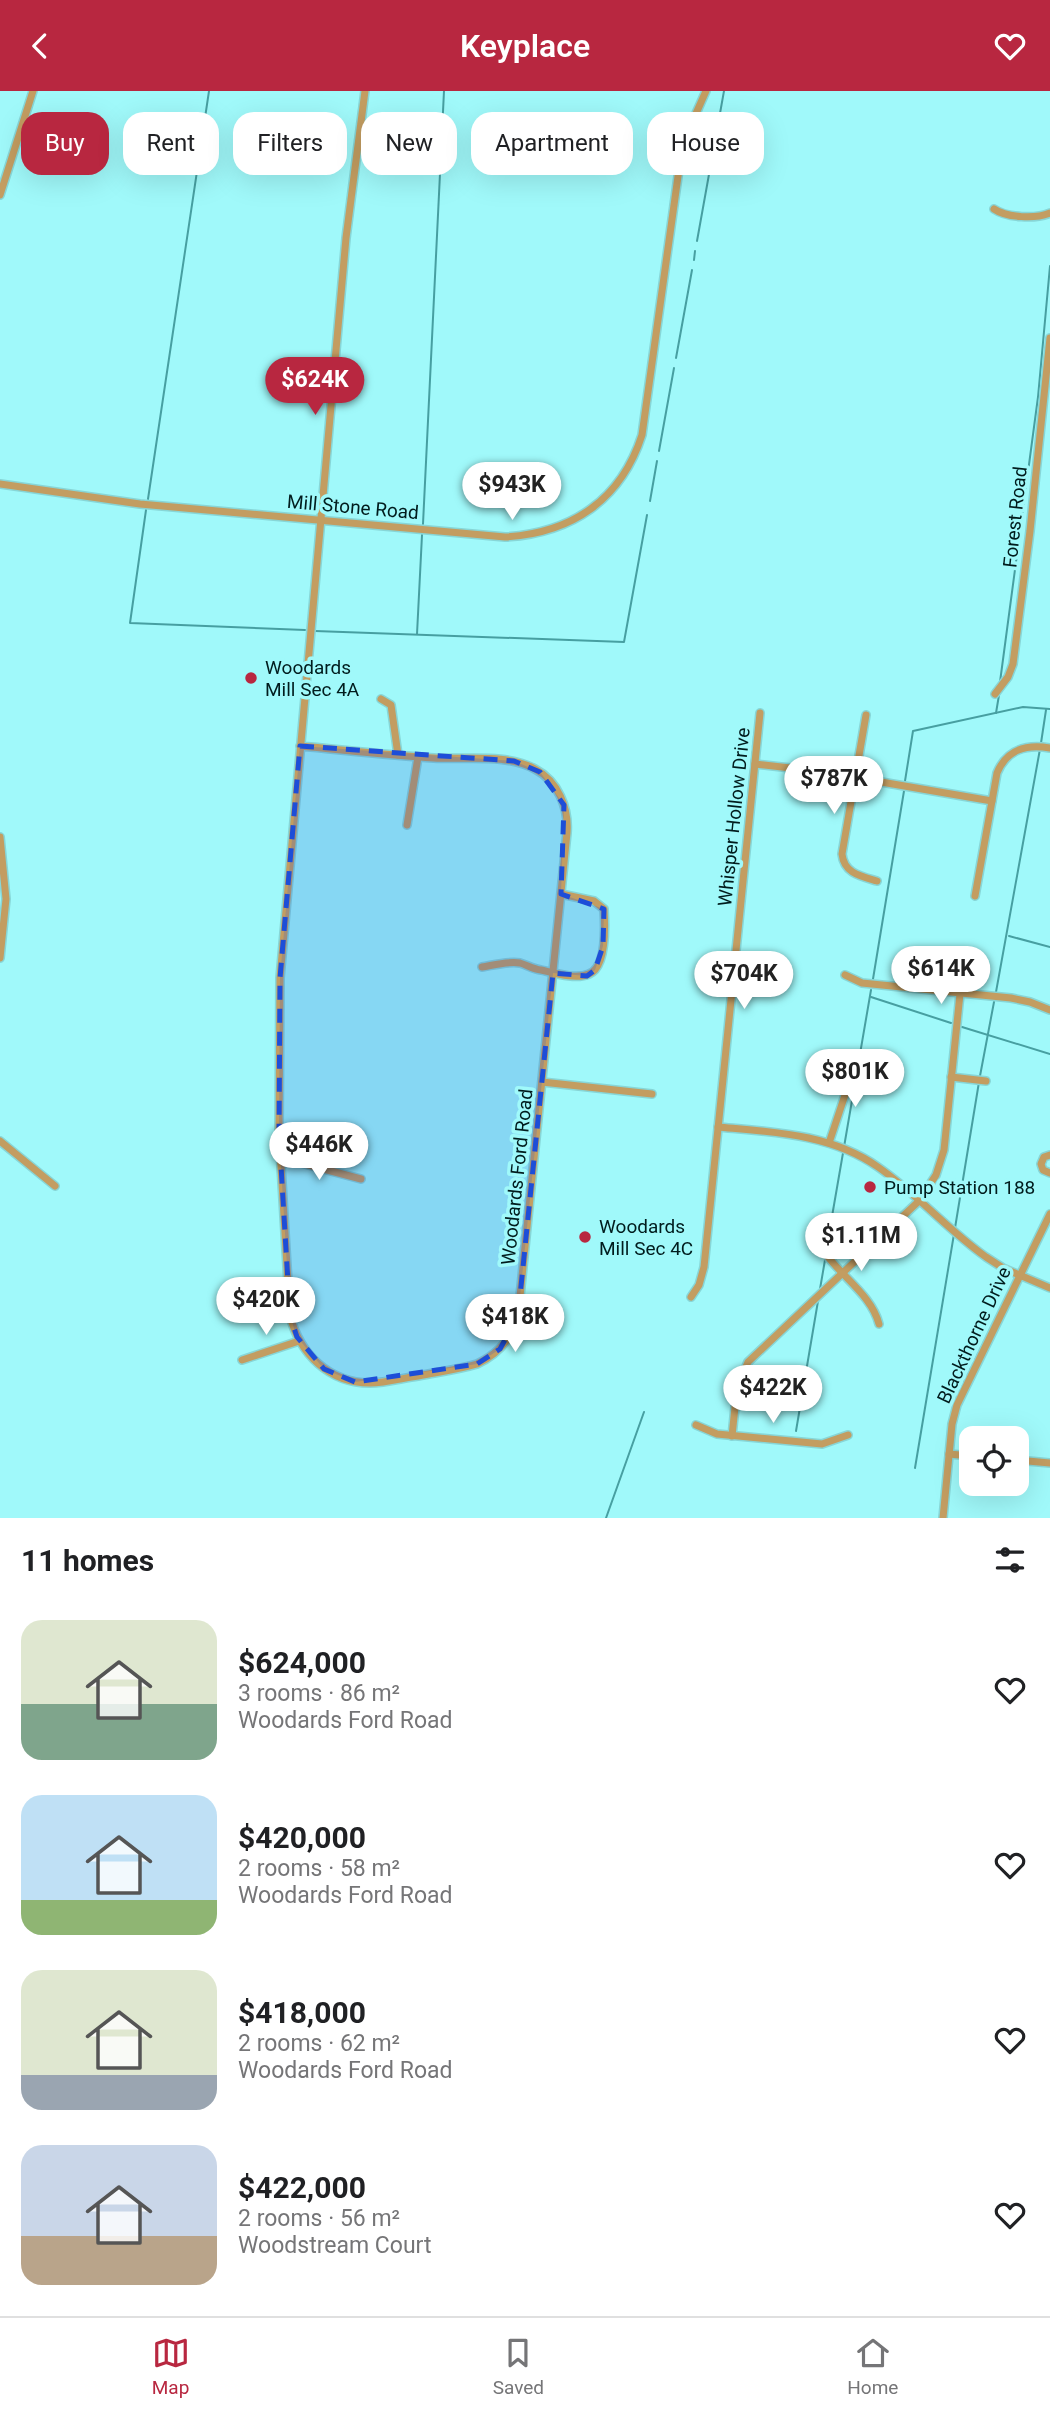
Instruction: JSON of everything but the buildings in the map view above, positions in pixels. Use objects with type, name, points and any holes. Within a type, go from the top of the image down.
[{"type":"street","points":[[0,195],[33,91]]},
{"type":"street","name":"Woodards Ford Road","points":[[300,746],[418,757],[514,761],[537,770],[548,779],[564,805],[568,821],[518,1316],[512,1332],[500,1349],[491,1358],[468,1367],[368,1383],[343,1378],[324,1369],[312,1359],[299,1341],[290,1316],[281,1163],[280,978],[300,746],[320,520],[346,237],[365,91]]},
{"type":"street","name":"Mill Stone Road","points":[[0,484],[140,504],[505,537],[560,527],[578,518],[614,488],[632,461],[642,435],[680,162],[690,128],[706,91]]},
{"type":"street","points":[[994,209],[1000,213],[1020,215],[1043,216],[1050,213]]},
{"type":"street","name":"Forest Road","points":[[995,694],[1008,677],[1013,664],[1050,338]]},
{"type":"street","points":[[381,699],[391,705],[398,755]]},
{"type":"street","name":"Whisper Hollow Drive","points":[[691,1297],[699,1285],[704,1267],[760,713]]},
{"type":"street","points":[[866,715],[843,859],[853,873],[877,881]]},
{"type":"street","points":[[975,896],[997,773],[1006,757],[1025,747],[1050,748]]},
{"type":"street","points":[[407,825],[418,757]]},
{"type":"street","points":[[755,764],[817,771],[992,801]]},
{"type":"street","points":[[0,837],[6,899],[0,958]]},
{"type":"street","points":[[482,967],[518,963],[553,973],[587,976],[595,970],[601,960],[606,926],[604,909],[594,901],[561,894]]},
{"type":"street","points":[[845,975],[862,983],[1020,1000],[1050,1010]]},
{"type":"street","points":[[732,1436],[737,1388],[748,1362],[919,1201],[936,1175],[942,1157],[960,994]]},
{"type":"street","points":[[829,1143],[847,1089],[846,1070]]},
{"type":"street","points":[[951,1077],[986,1081]]},
{"type":"street","points":[[542,1082],[652,1094]]},
{"type":"street","points":[[718,1127],[802,1136],[829,1143],[876,1166],[970,1246],[1019,1275],[1050,1288]]},
{"type":"street","points":[[0,1141],[55,1186]]},
{"type":"street","points":[[1050,1155],[1044,1157],[1041,1164],[1043,1170],[1050,1173]]},
{"type":"street","points":[[281,1163],[301,1163],[361,1179]]},
{"type":"street","name":"Blackthorne Drive","points":[[943,1518],[952,1424],[957,1405],[1050,1214]]},
{"type":"street","points":[[814,1233],[820,1248],[873,1309],[879,1324]]},
{"type":"street","points":[[242,1360],[299,1341]]},
{"type":"street","points":[[696,1425],[709,1433],[822,1444],[848,1435]]},
{"type":"street","points":[[949,1454],[959,1455]]},
{"type":"street","points":[[1029,1461],[1050,1463]]},
{"type":"highlighted area","points":[[300,746],[514,761],[540,772],[564,805],[561,894],[604,909],[603,946],[595,970],[587,976],[553,973],[518,1316],[500,1349],[477,1364],[355,1382],[324,1369],[297,1337],[290,1316],[279,1133],[280,978]]},
{"type":"waterway","points":[[148,499],[209,91]]},
{"type":"waterway","points":[[423,524],[444,91]]},
{"type":"waterway","points":[[697,241],[724,91]]},
{"type":"waterway","points":[[694,260],[695,251]]},
{"type":"waterway","points":[[1000,682],[1038,397],[1050,266]]},
{"type":"waterway","points":[[676,358],[692,270]]},
{"type":"waterway","points":[[659,451],[674,368]]},
{"type":"waterway","points":[[650,501],[657,461]]},
{"type":"waterway","points":[[146,510],[130,623],[305,630]]},
{"type":"waterway","points":[[315,631],[624,642],[647,515]]},
{"type":"waterway","points":[[417,634],[422,535]]},
{"type":"waterway","points":[[996,713],[999,695]]},
{"type":"waterway","points":[[905,781],[913,731],[1023,707],[1050,709]]},
{"type":"waterway","points":[[1041,743],[1046,710]]},
{"type":"waterway","points":[[996,992],[1040,749]]},
{"type":"waterway","points":[[873,979],[904,791]]},
{"type":"waterway","points":[[1009,936],[1050,947]]},
{"type":"waterway","points":[[844,1147],[871,990]]},
{"type":"waterway","points":[[871,997],[951,1023]]},
{"type":"waterway","points":[[980,1076],[994,1002]]},
{"type":"waterway","points":[[962,1027],[1050,1054]]},
{"type":"waterway","points":[[955,1228],[979,1082]]},
{"type":"waterway","points":[[826,1251],[843,1153]]},
{"type":"waterway","points":[[915,1468],[954,1234]]},
{"type":"waterway","points":[[820,1289],[825,1260]]},
{"type":"waterway","points":[[796,1431],[818,1301]]},
{"type":"waterway","points":[[606,1518],[644,1412]]},
{"type":"place","name":"Woodards Mill Sec 4A","points":[[251,678]]},
{"type":"place","name":"Pump Station 188","points":[[870,1187]]},
{"type":"place","name":"Woodards Mill Sec 4C","points":[[585,1237]]}]
